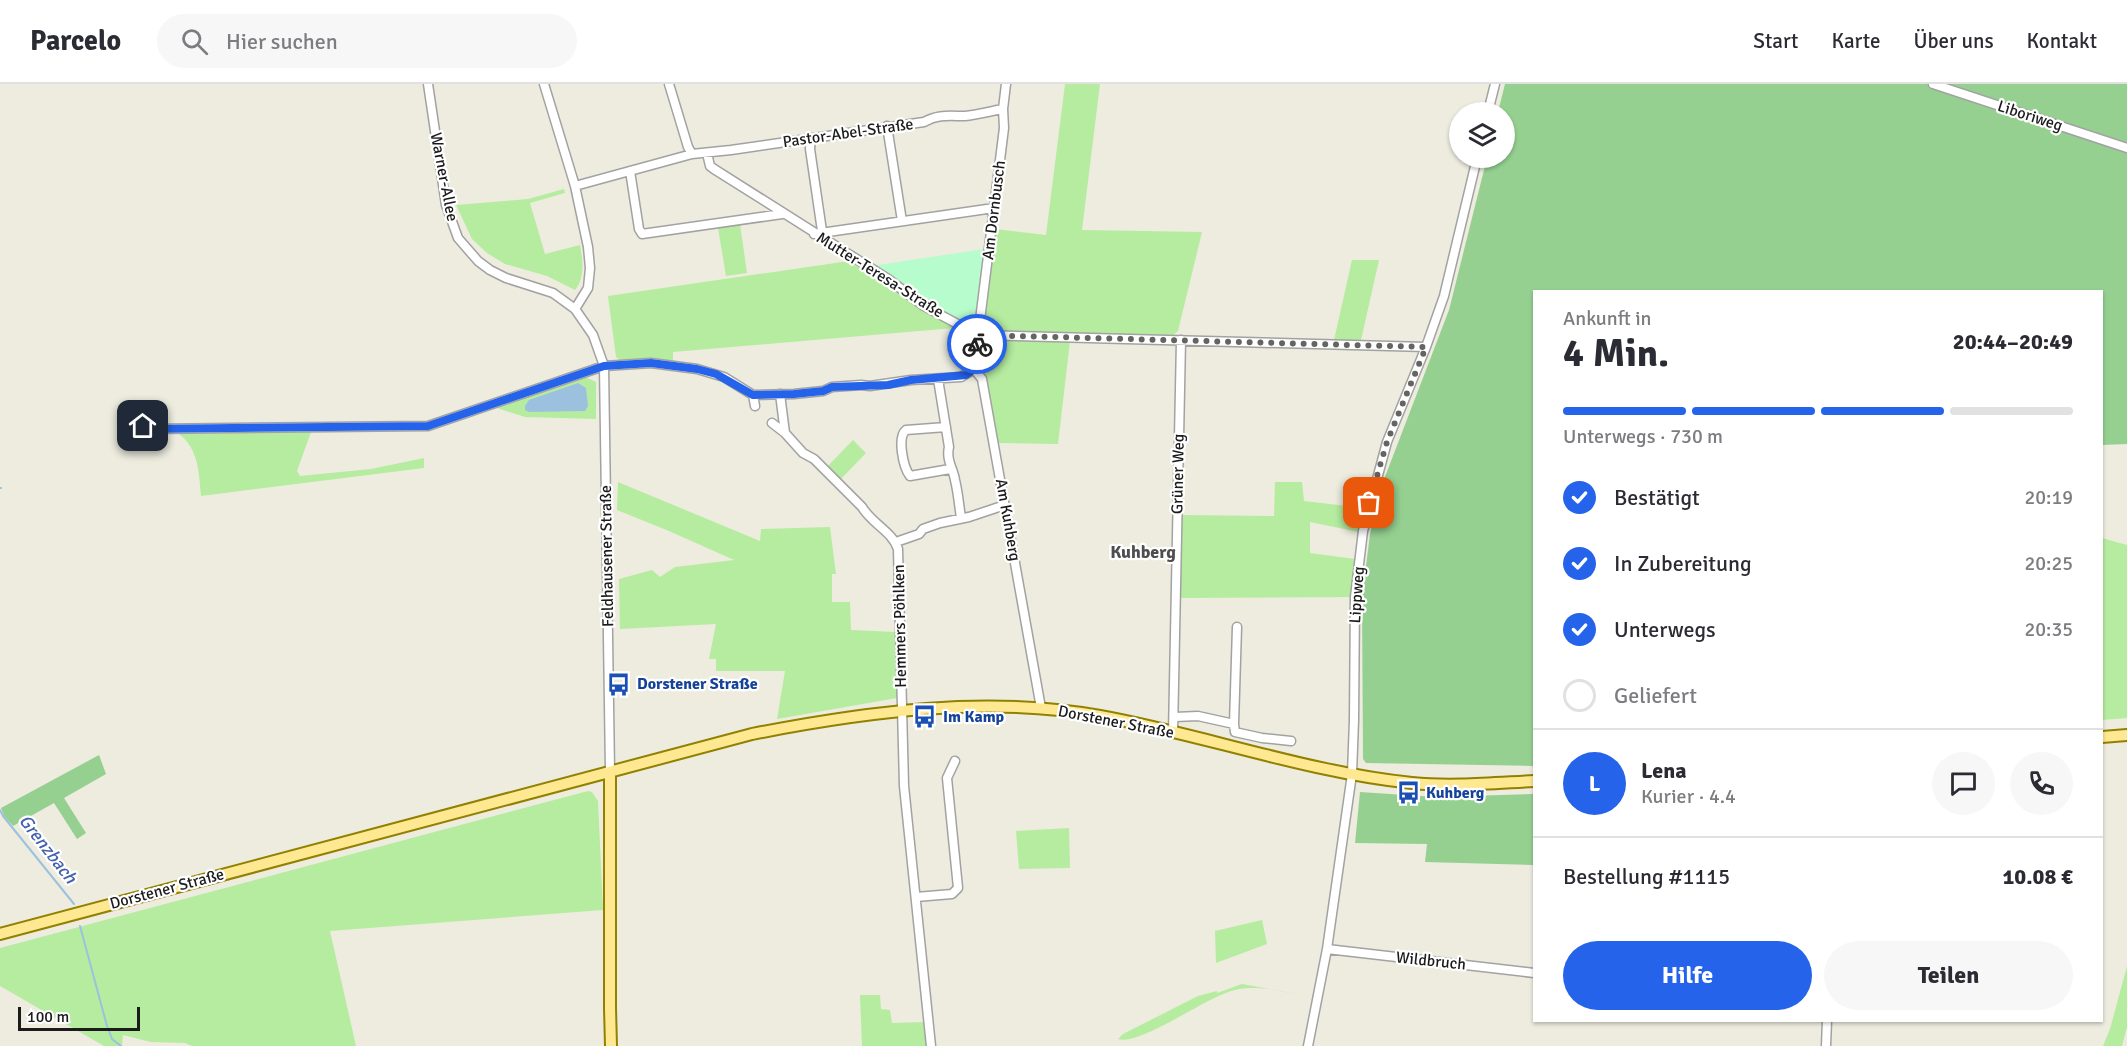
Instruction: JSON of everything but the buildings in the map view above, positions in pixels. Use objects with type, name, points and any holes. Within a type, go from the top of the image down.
[{"type":"main road","name":"Dorstener Straße","points":[[0,934],[752,734],[832,718],[902,711],[1041,708],[1100,716],[1352,774],[1413,783],[1483,784],[1533,781]]},
{"type":"main road","points":[[2103,737],[2127,735]]},
{"type":"main road","name":"Feldhausener Straße","points":[[610,772],[612,1046]]},
{"type":"street","name":"Warner-Allee","points":[[428,84],[446,205],[458,238],[490,270],[506,278],[553,293],[575,309]]},
{"type":"street","points":[[544,84],[575,186],[588,247],[590,268],[588,288],[575,309]]},
{"type":"street","points":[[575,186],[692,153],[688,147],[669,84]]},
{"type":"street","name":"Am Dornbusch","points":[[978,335],[1004,128],[1003,109],[1006,84]]},
{"type":"street","points":[[1490,102],[1495,84]]},
{"type":"street","name":"Liboriweg","points":[[1933,84],[2127,148]]},
{"type":"street","name":"Pastor-Abel-Straße","points":[[692,153],[707,153],[924,122],[933,117],[953,114],[965,116],[1003,109]]},
{"type":"street","points":[[887,126],[902,220]]},
{"type":"street","points":[[811,138],[810,149],[818,233],[994,208]]},
{"type":"street","name":"Mutter-Teresa-Straße","points":[[707,153],[710,166],[714,169],[782,213],[818,233],[888,279],[924,306],[978,335]]},
{"type":"street","name":"Lippweg","points":[[1308,1046],[1327,949],[1352,774],[1354,597],[1363,531],[1387,442],[1444,296],[1475,168]]},
{"type":"street","points":[[630,171],[639,229],[642,234],[782,213]]},
{"type":"street","name":"Feldhausener Straße","points":[[575,309],[593,335],[604,366],[610,772]]},
{"type":"street","points":[[140,420],[146,429],[428,426],[604,366],[651,363],[716,374],[753,395],[823,391],[832,387],[870,386],[911,380],[961,377],[974,369],[978,359],[978,335],[1426,347]]},
{"type":"street","name":"Grüner Weg","points":[[1173,733],[1181,340]]},
{"type":"street","name":"Am Kuhberg","points":[[974,369],[982,379],[1041,708]]},
{"type":"street","points":[[938,379],[950,469],[954,476],[961,518]]},
{"type":"street","points":[[780,394],[785,433]]},
{"type":"street","points":[[753,395],[755,406]]},
{"type":"street","name":"Hemmers Pöhlken","points":[[772,423],[785,433],[803,453],[814,459],[862,507],[867,516],[896,542],[902,711]]},
{"type":"street","points":[[946,427],[906,430],[901,439],[906,471],[910,476],[950,469]]},
{"type":"street","name":"Hemmers Pöhlken","points":[[896,542],[919,534],[922,529],[1005,505]]},
{"type":"street","points":[[1237,627],[1235,732],[1291,741]]},
{"type":"street","points":[[902,711],[904,786],[931,1046]]},
{"type":"street","points":[[1174,717],[1198,716],[1234,724]]},
{"type":"street","points":[[916,897],[952,894],[958,888],[947,778],[955,761]]},
{"type":"street","name":"Wildbruch","points":[[1327,949],[1533,973]]},
{"type":"street","points":[[1826,1046],[1827,1022]]},
{"type":"green space","points":[[1065,84],[1100,84],[1082,230],[1202,232],[1178,331],[1172,336],[987,332],[984,327],[996,229],[1046,235]]},
{"type":"green space","points":[[1505,84],[2127,84],[2127,444],[2103,445],[2103,290],[1533,290],[1533,766],[1366,763],[1363,759],[1362,598],[1370,534],[1383,482],[1449,310],[1484,168],[1515,168],[1515,102],[1500,102]]},
{"type":"green space","points":[[564,189],[565,193],[530,203],[545,254],[580,245],[582,274],[575,290],[547,276],[505,264],[487,253],[472,239],[456,205],[528,199]]},
{"type":"green space","points":[[740,224],[747,273],[726,276],[718,228]]},
{"type":"green space","points":[[984,249],[974,324],[967,328],[871,266]]},
{"type":"green space","points":[[1352,260],[1379,260],[1361,340],[1334,340]]},
{"type":"green space","points":[[849,261],[954,328],[673,352],[673,362],[651,359],[620,360],[616,357],[608,296]]},
{"type":"green space","points":[[989,339],[1070,341],[1058,444],[997,443],[980,345]]},
{"type":"green space","points":[[584,376],[596,382],[596,419],[525,417],[494,407]]},
{"type":"green space","points":[[311,432],[297,471],[300,476],[371,469],[424,458],[424,468],[201,496],[194,454],[186,440],[179,434]]},
{"type":"green space","points":[[853,440],[866,453],[839,481],[826,468]]},
{"type":"green space","points":[[618,482],[760,541],[761,529],[830,527],[836,574],[832,574],[832,602],[850,602],[851,630],[895,632],[897,698],[777,719],[785,671],[716,671],[716,659],[709,659],[716,624],[620,629],[619,579],[652,570],[660,577],[675,567],[734,560],[617,510]]},
{"type":"green space","points":[[1275,482],[1302,482],[1304,501],[1364,508],[1359,532],[1310,522],[1310,553],[1355,559],[1351,597],[1178,598],[1181,515],[1274,516]]},
{"type":"green space","points":[[2103,538],[2127,545],[2127,718],[2103,720]]},
{"type":"green space","points":[[99,755],[106,774],[64,798],[86,833],[77,839],[54,803],[13,826],[4,816],[1,808]]},
{"type":"green space","points":[[588,791],[592,792],[598,801],[603,910],[330,931],[356,1046],[192,1046],[185,1043],[151,1042],[123,1035],[122,1046],[104,1046],[0,986],[0,948]]},
{"type":"green space","points":[[1360,792],[1435,797],[1533,794],[1533,865],[1425,862],[1427,844],[1355,843]]},
{"type":"green space","points":[[1069,828],[1070,868],[1019,869],[1016,831]]},
{"type":"green space","points":[[1262,920],[1267,944],[1216,963],[1215,931]]},
{"type":"green space","points":[[2127,966],[2127,1027],[2122,1046],[2103,1046],[2110,1029]]},
{"type":"green space","points":[[1242,984],[1271,989],[1235,990],[1208,1001],[1142,1035],[1118,1039],[1123,1034],[1198,996],[1217,991],[1217,993]]},
{"type":"green space","points":[[860,995],[880,995],[881,1009],[890,1010],[892,1023],[926,1022],[928,1046],[862,1046]]},
{"type":"water","points":[[578,383],[586,388],[588,406],[585,411],[529,412],[525,410],[529,400]]},
{"type":"waterway","name":"Grenzbach","points":[[0,810],[74,904]]},
{"type":"waterway","name":"Grenzbach","points":[[80,926],[107,1026],[112,1039],[121,1046]]},
{"type":"way so far","points":[[977,344],[978,335],[1419,345],[1426,347],[1387,442],[1369,503]]},
{"type":"place","name":"Dorstener Straße","points":[[619,684]]},
{"type":"place","name":"Im Kamp","points":[[925,717]]},
{"type":"place","name":"Kuhberg","points":[[1408,793]]},
{"type":"district","name":"Kuhberg","points":[[1143,552]]},
{"type":"route","points":[[143,426],[146,429],[428,426],[604,366],[651,363],[716,374],[753,395],[794,394],[823,391],[832,387],[888,385],[911,380],[966,375],[972,371],[978,361],[977,344]]}]
